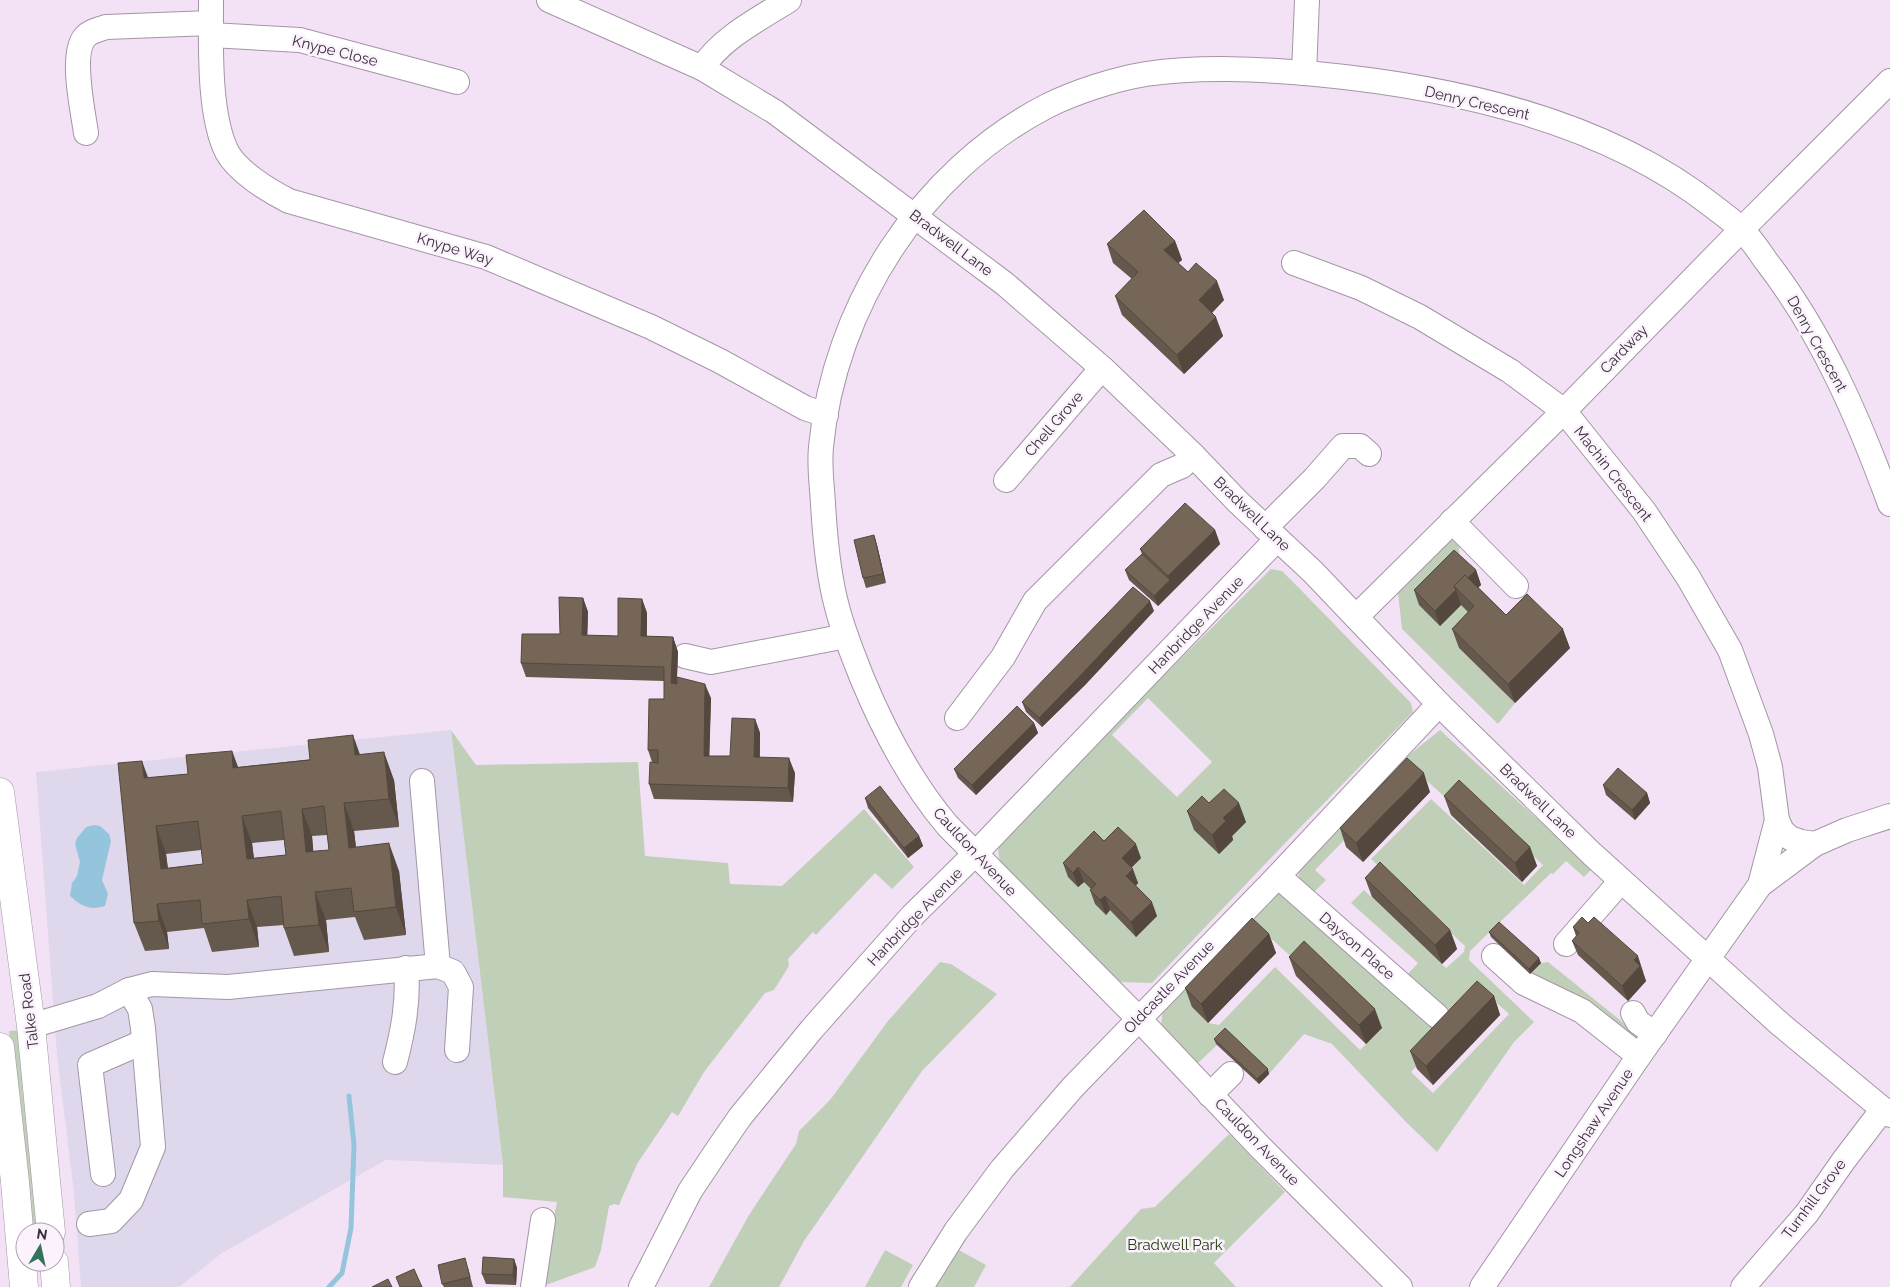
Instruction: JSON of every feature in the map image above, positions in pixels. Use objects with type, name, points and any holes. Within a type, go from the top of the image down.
[{"type":"highway","name":"Talke Road","points":[[0,792],[31,1026],[50,1222]]},
{"type":"highway","points":[[15,1182],[6,1030],[9,1027],[31,1026]]},
{"type":"highway","points":[[0,1047],[24,1287]]},
{"type":"highway","points":[[55,1272],[56,1287]]},
{"type":"street","name":"Bradwell Lane","points":[[549,0],[702,68],[775,112],[1005,284],[1102,368],[1271,534],[1313,572],[1439,704],[1622,881],[1780,1024],[1886,1112]]},
{"type":"street","points":[[702,68],[710,56],[746,27],[789,0]]},
{"type":"street","points":[[1304,73],[1307,0]]},
{"type":"street","name":"Knype Close","points":[[86,133],[78,62],[79,48],[84,38],[92,32],[106,27],[211,19],[300,40],[457,82]]},
{"type":"street","name":"Knype Way","points":[[211,19],[215,112],[218,128],[228,153],[262,187],[289,201],[486,257],[651,328],[720,361],[805,408],[826,415]]},
{"type":"street","name":"Denry Crescent","points":[[915,216],[949,178],[1004,132],[1049,105],[1095,88],[1143,74],[1248,69],[1304,73],[1395,84],[1496,104],[1542,118],[1596,138],[1652,165],[1694,191],[1742,229],[1792,297],[1808,321],[1828,358],[1857,422],[1890,504]]},
{"type":"street","name":"Cardway","points":[[1356,617],[1564,411],[1890,81]]},
{"type":"street","name":"Cauldon Avenue","points":[[915,216],[893,245],[857,310],[837,366],[820,451],[825,536],[836,604],[846,636],[872,703],[898,757],[934,810],[975,854],[1138,1018],[1258,1146],[1400,1287]]},
{"type":"street","name":"Machin Crescent","points":[[1294,263],[1362,288],[1420,317],[1510,371],[1564,411],[1644,511],[1688,576],[1730,650],[1761,734],[1770,767],[1777,820],[1760,885]]},
{"type":"street","name":"Chell Grove","points":[[1006,480],[1102,368]]},
{"type":"street","name":"Hanbridge Avenue","points":[[641,1287],[690,1190],[740,1117],[812,1029],[907,922],[1124,708],[1343,446],[1360,446],[1369,454]]},
{"type":"street","points":[[957,718],[1003,656],[1035,600],[1161,475],[1182,466],[1192,455]]},
{"type":"street","points":[[1452,520],[1516,586]]},
{"type":"street","points":[[685,656],[711,662],[846,636]]},
{"type":"street","name":"Oldcastle Avenue","points":[[921,1287],[956,1231],[1002,1169],[1073,1087],[1278,876],[1439,704]]},
{"type":"street","points":[[422,781],[438,966]]},
{"type":"street","points":[[1760,885],[1816,844],[1847,830],[1890,816]]},
{"type":"street","points":[[1777,820],[1782,831],[1790,838],[1816,844]]},
{"type":"street","name":"Dayson Place","points":[[1278,876],[1437,1016]]},
{"type":"street","points":[[1566,944],[1622,881]]},
{"type":"street","name":"Longshaw Avenue","points":[[1482,1287],[1639,1056],[1760,885]]},
{"type":"street","points":[[1494,956],[1524,983],[1582,1011],[1639,1056]]},
{"type":"street","points":[[31,1026],[98,1006],[129,990],[152,984],[228,987],[438,966],[453,972],[462,987],[457,1050]]},
{"type":"street","points":[[395,1062],[405,1023],[408,987],[406,968]]},
{"type":"street","points":[[89,1224],[111,1221],[131,1200],[153,1147],[143,1042],[144,1028],[140,1009],[129,990]]},
{"type":"street","points":[[1633,1013],[1638,1022],[1655,1034]]},
{"type":"street","points":[[103,1174],[90,1065],[143,1042]]},
{"type":"street","points":[[1210,1095],[1231,1074]]},
{"type":"street","name":"Turnhill Grove","points":[[1743,1287],[1807,1213],[1844,1160],[1886,1112]]},
{"type":"street","points":[[533,1287],[543,1220]]},
{"type":"shaded area","points":[[451,730],[503,1165],[386,1160],[222,1253],[179,1287],[81,1287],[74,1193],[57,1055],[36,772]]},
{"type":"green space","points":[[1452,539],[1461,545],[1459,549],[1460,564],[1440,625],[1461,605],[1481,625],[1459,648],[1515,703],[1498,724],[1402,629],[1398,593]]},
{"type":"green space","points":[[1271,569],[1282,571],[1299,588],[1411,703],[1413,712],[1152,983],[1119,982],[1000,863],[998,849],[1002,841],[1147,692]],"holes":[[[1148,698],[1212,762],[1177,797],[1112,735]]]},
{"type":"green space","points":[[451,730],[476,765],[638,762],[645,856],[728,863],[730,884],[782,886],[864,809],[914,867],[892,889],[875,873],[816,935],[813,932],[788,959],[789,966],[774,990],[765,993],[704,1072],[678,1116],[672,1112],[637,1164],[619,1205],[609,1206],[601,1250],[595,1267],[546,1285],[540,1284],[557,1202],[503,1197],[503,1165]]},
{"type":"green space","points":[[1440,730],[1592,869],[1584,877],[1566,861],[1553,874],[1551,873],[1470,951],[1469,960],[1534,1022],[1514,1042],[1437,1152],[1332,1044],[1304,1034],[1269,1074],[1217,1045],[1197,1064],[1161,1027],[1163,1006],[1269,896],[1279,894],[1292,897],[1452,1030],[1411,1072],[1433,1093],[1509,1014],[1488,995],[1458,1024],[1406,976],[1418,963],[1351,903],[1364,890],[1446,968],[1464,952],[1465,946],[1371,859],[1431,799],[1524,885],[1543,865],[1460,786],[1447,799],[1414,769],[1315,870],[1326,880],[1311,895],[1300,882],[1299,866],[1402,757],[1404,759]],"holes":[[[1263,931],[1298,963],[1313,945],[1308,952],[1382,1029],[1360,1050],[1275,967],[1219,1025],[1208,1023],[1192,1007]]]},
{"type":"green space","points":[[940,962],[951,964],[997,994],[922,1071],[804,1241],[779,1287],[709,1287],[749,1215],[796,1144],[799,1131],[830,1100],[888,1021]]},
{"type":"green space","points":[[1548,962],[1641,1037],[1632,1047],[1530,974],[1541,963]]},
{"type":"green space","points":[[22,1030],[41,1222],[27,1222],[9,1031]]},
{"type":"green space","name":"Bradwell Park","points":[[1229,1134],[1285,1192],[1214,1263],[1236,1287],[1070,1287],[1141,1209],[1155,1207]]},
{"type":"green space","points":[[957,1249],[986,1265],[974,1287],[935,1287]]},
{"type":"green space","points":[[885,1250],[913,1265],[901,1287],[865,1287]]},
{"type":"water","points":[[100,826],[109,834],[111,841],[102,880],[108,894],[105,906],[90,908],[82,905],[70,896],[72,883],[77,876],[80,862],[75,844],[77,838],[86,827]]},
{"type":"building","points":[[1144,210],[1175,241],[1164,250],[1188,272],[1196,263],[1217,281],[1199,300],[1216,317],[1177,355],[1115,296],[1138,272],[1107,244]]},
{"type":"building","points":[[1185,503],[1215,530],[1168,576],[1140,549]]},
{"type":"building","points":[[874,535],[883,574],[863,578],[854,540]]},
{"type":"building","points":[[1454,550],[1476,570],[1468,578],[1465,575],[1454,586],[1456,590],[1435,611],[1414,590]]},
{"type":"building","points":[[1142,554],[1170,580],[1154,596],[1125,570]]},
{"type":"building","points":[[1465,575],[1506,615],[1527,594],[1563,629],[1508,684],[1452,629],[1474,606],[1454,586]]},
{"type":"building","points":[[1133,587],[1150,601],[1039,718],[1022,702]]},
{"type":"building","points":[[559,597],[583,598],[582,635],[618,636],[618,598],[642,599],[641,636],[673,637],[671,683],[677,684],[677,677],[705,684],[704,756],[730,756],[732,718],[755,719],[754,757],[789,758],[788,788],[649,784],[650,762],[658,763],[658,750],[648,750],[649,699],[664,699],[664,667],[521,663],[522,634],[560,634]]},
{"type":"building","points":[[1017,706],[1034,723],[972,785],[954,769]]},
{"type":"building","points":[[353,735],[355,755],[384,752],[389,799],[344,803],[349,848],[389,843],[396,907],[354,912],[351,888],[315,892],[319,925],[284,928],[281,896],[247,900],[249,919],[202,924],[200,900],[157,904],[159,921],[134,923],[118,763],[142,761],[144,778],[188,774],[186,755],[232,751],[233,768],[310,760],[308,740]],"holes":[[[324,806],[329,850],[306,852],[302,809]],[[281,811],[286,855],[247,859],[242,816]],[[198,821],[203,864],[161,869],[156,826]]]},
{"type":"building","points":[[1407,758],[1424,773],[1356,843],[1340,828]]},
{"type":"building","points":[[1618,768],[1647,793],[1632,810],[1603,785]]},
{"type":"building","points":[[1459,780],[1530,847],[1515,863],[1444,796]]},
{"type":"building","points":[[880,786],[919,836],[904,848],[865,798]]},
{"type":"building","points":[[1224,789],[1239,803],[1223,818],[1226,821],[1212,835],[1187,811],[1202,796],[1209,803]]},
{"type":"building","points":[[1118,827],[1136,844],[1122,858],[1133,869],[1126,876],[1152,902],[1131,922],[1105,896],[1100,900],[1090,890],[1096,884],[1078,867],[1073,873],[1063,863],[1094,831],[1104,841]]},
{"type":"building","points":[[1380,862],[1450,930],[1435,945],[1365,878]]},
{"type":"building","points":[[1582,917],[1588,923],[1594,917],[1638,956],[1634,960],[1640,966],[1622,986],[1572,941],[1579,933],[1573,927]]},
{"type":"building","points":[[1252,918],[1269,934],[1201,1004],[1185,988]]},
{"type":"building","points":[[1499,922],[1539,958],[1529,969],[1489,932]]},
{"type":"building","points":[[1304,941],[1375,1009],[1359,1025],[1289,957]]},
{"type":"building","points":[[1477,981],[1494,996],[1426,1066],[1410,1051]]},
{"type":"building","points":[[1225,1028],[1268,1069],[1257,1079],[1214,1039]]},
{"type":"building","points":[[483,1257],[514,1259],[513,1275],[482,1274]]},
{"type":"building","points":[[465,1258],[470,1277],[442,1284],[438,1265]]},
{"type":"building","points":[[414,1269],[422,1287],[400,1287],[396,1277]]},
{"type":"building","points":[[388,1279],[392,1287],[372,1287]]},
{"type":"waterway","points":[[329,1287],[342,1273],[351,1228],[354,1145],[349,1096]]}]
